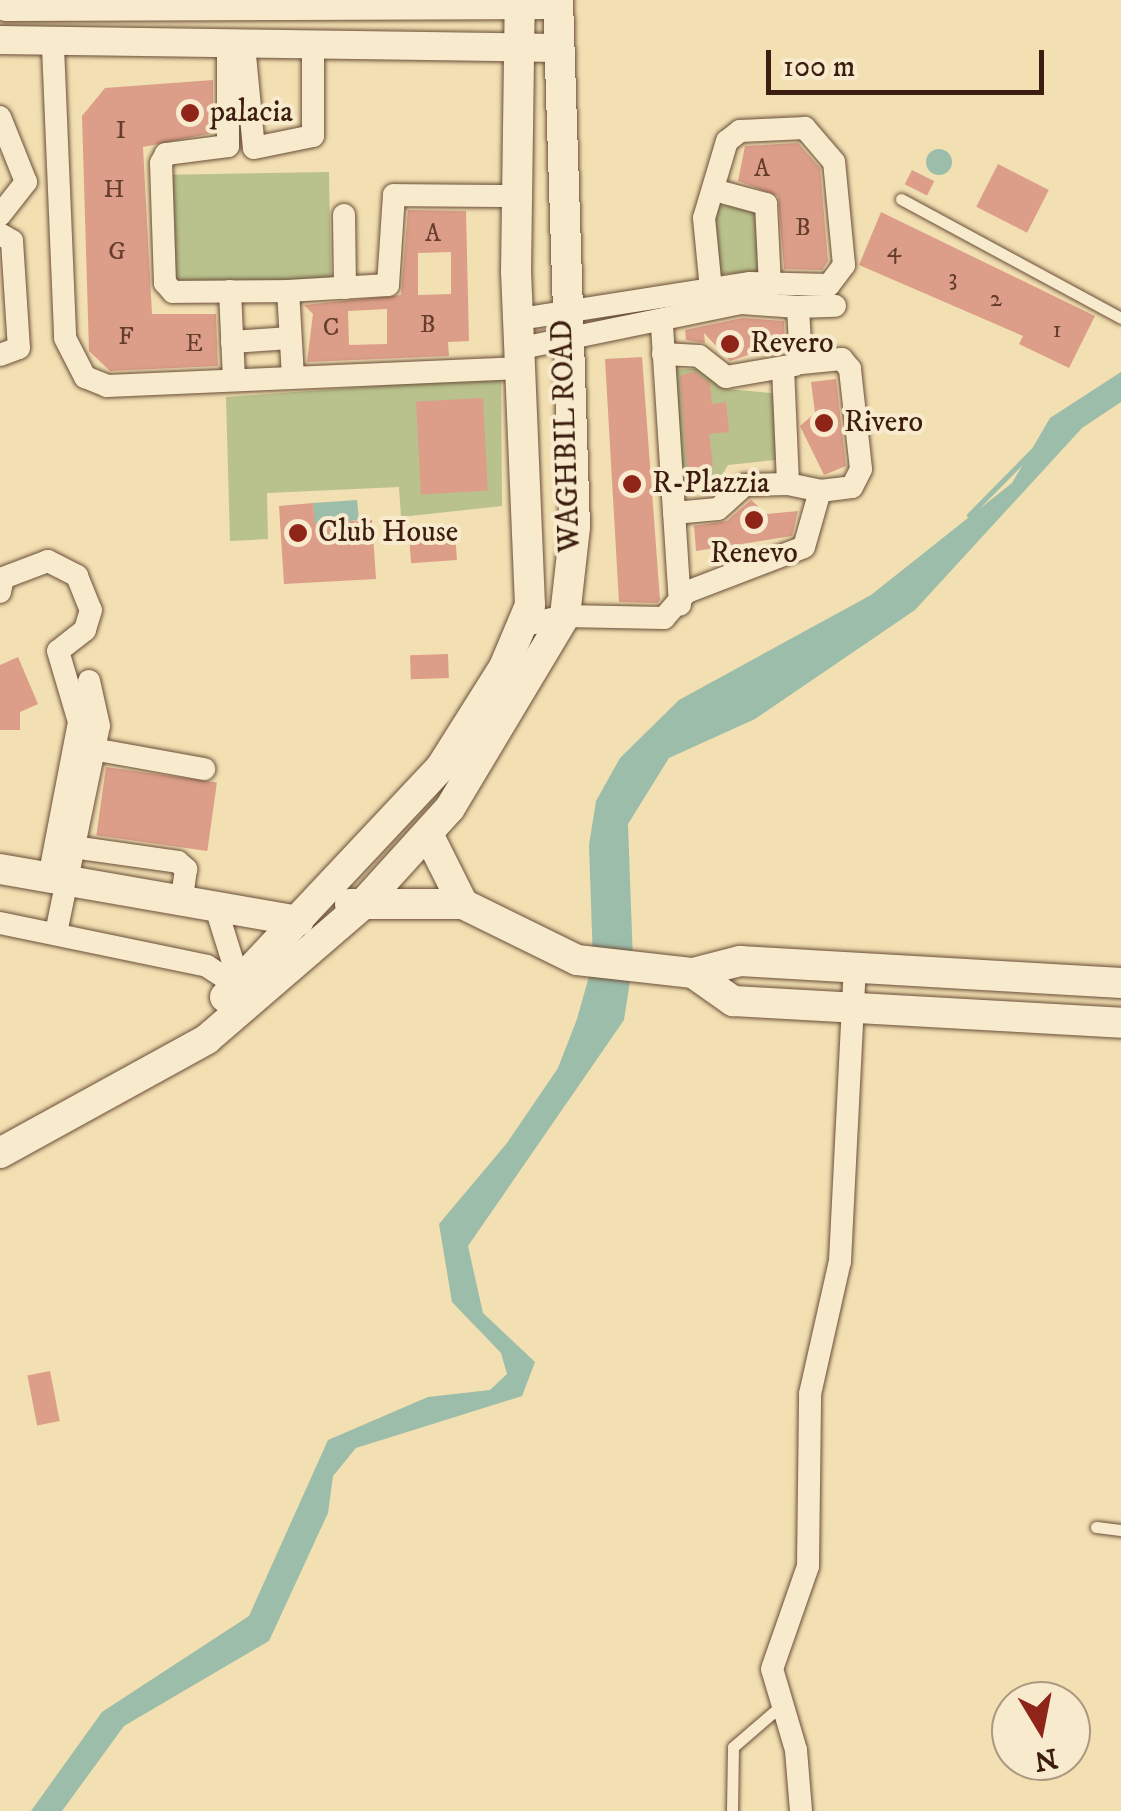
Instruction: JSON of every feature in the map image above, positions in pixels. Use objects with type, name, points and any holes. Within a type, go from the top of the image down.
[{"type":"main road","name":"WAGHBIL ROAD","points":[[247,992],[307,912],[412,800],[466,732],[522,626],[534,572],[517,196],[520,2]]},
{"type":"main road","name":"WAGHBIL ROAD","points":[[5,1139],[171,1048],[362,905],[434,829],[564,616],[574,527],[555,112],[558,3]]},
{"type":"main road","points":[[518,112],[555,112]]},
{"type":"main road","points":[[412,800],[434,829],[463,904]]},
{"type":"main road","points":[[0,870],[218,911],[307,912],[362,905],[463,904],[578,960],[693,973],[740,961],[1121,983]]},
{"type":"main road","points":[[693,973],[733,1001],[1121,1024]]},
{"type":"street","points":[[4,12],[110,3],[231,5],[262,10],[558,3]]},
{"type":"street","points":[[343,8],[344,46]]},
{"type":"street","points":[[262,10],[245,45],[228,146],[166,154],[161,163],[165,283],[173,292],[388,285],[393,276],[394,195],[517,196]]},
{"type":"street","points":[[0,40],[53,47],[556,48]]},
{"type":"street","points":[[245,45],[254,148],[314,136],[313,46]]},
{"type":"street","points":[[53,47],[65,338],[74,361],[107,386],[293,377],[521,345],[564,328],[711,288],[815,289],[839,275],[834,162],[794,124],[740,131],[704,218],[711,288]]},
{"type":"street","points":[[0,117],[26,182],[0,215]]},
{"type":"street","points":[[714,190],[766,204],[770,287]]},
{"type":"street","points":[[344,216],[345,288]]},
{"type":"street","points":[[0,234],[12,242],[19,348],[0,354]]},
{"type":"street","points":[[288,291],[293,377]]},
{"type":"street","points":[[230,292],[234,380]]},
{"type":"street","points":[[564,328],[662,326],[741,303],[798,308],[836,306]]},
{"type":"street","points":[[788,484],[798,308]]},
{"type":"street","points":[[662,326],[680,604]]},
{"type":"street","points":[[232,342],[290,338]]},
{"type":"street","points":[[664,354],[700,356],[726,378],[842,359],[850,369],[862,469],[852,487],[820,490],[788,484],[745,485],[718,510],[674,512]]},
{"type":"street","points":[[522,626],[564,616],[664,618],[680,604],[686,592],[804,547],[820,490]]},
{"type":"street","points":[[0,592],[3,578],[48,561],[77,576],[90,610],[86,630],[57,657],[80,722],[58,879],[56,933]]},
{"type":"street","points":[[58,879],[73,847],[94,750],[88,681]]},
{"type":"street","points":[[94,750],[204,768]]},
{"type":"street","points":[[73,847],[178,862],[186,868],[182,904]]},
{"type":"street","points":[[218,911],[247,992]]},
{"type":"street","points":[[0,923],[206,966],[247,992]]},
{"type":"street","points":[[801,1811],[796,1750],[777,1708],[772,1669],[808,1566],[810,1394],[840,1261],[856,968]]},
{"type":"lane","points":[[900,199],[1121,318]]},
{"type":"lane","points":[[1096,1528],[1121,1530]]},
{"type":"lane","points":[[732,1811],[733,1747],[777,1708]]},
{"type":"green space","points":[[329,172],[331,279],[172,282],[170,175]]},
{"type":"green space","points":[[758,204],[762,272],[715,274],[711,206]]},
{"type":"green space","points":[[711,368],[726,389],[772,393],[784,459],[728,465],[720,479],[681,483],[672,370]]},
{"type":"green space","points":[[501,377],[502,506],[401,517],[399,487],[267,493],[268,539],[230,541],[226,397]]},
{"type":"shaded area","points":[[939,149],[948,153],[952,162],[948,171],[939,175],[930,171],[926,162],[930,153]]},
{"type":"shaded area","points":[[1121,372],[1121,402],[1082,428],[915,610],[755,719],[669,758],[628,824],[633,962],[624,1020],[468,1246],[483,1313],[535,1362],[522,1396],[356,1448],[333,1476],[328,1513],[269,1641],[124,1726],[62,1811],[31,1811],[102,1712],[249,1616],[328,1440],[428,1397],[490,1390],[507,1374],[501,1353],[452,1302],[439,1224],[507,1143],[558,1068],[593,962],[589,845],[596,801],[620,758],[679,700],[871,595],[1012,483],[1050,418]]},
{"type":"shaded area","points":[[357,500],[359,520],[342,522],[344,546],[316,548],[313,503]]},
{"type":"building","points":[[213,80],[213,133],[143,147],[152,314],[216,314],[218,366],[110,371],[89,351],[82,116],[105,88]]},
{"type":"building","points":[[798,143],[820,168],[828,261],[822,270],[784,269],[778,196],[738,181],[745,146]]},
{"type":"building","points":[[998,164],[1049,190],[1027,233],[976,207]]},
{"type":"building","points":[[912,170],[934,181],[927,196],[905,184]]},
{"type":"building","points":[[408,210],[466,211],[469,341],[448,342],[449,356],[307,362],[313,314],[304,305],[401,295]],"holes":[[[451,252],[451,294],[418,295],[418,253]],[[387,309],[387,344],[349,345],[348,311]]]},
{"type":"building","points":[[881,212],[1095,316],[1069,368],[1019,344],[1023,336],[859,265]]},
{"type":"building","name":"Revero","points":[[742,318],[784,321],[785,343],[730,361],[704,333],[705,343],[686,340],[685,330]]},
{"type":"building","name":"R-Plazzia","points":[[642,357],[660,600],[657,603],[619,602],[605,359]]},
{"type":"building","points":[[694,371],[710,383],[712,404],[726,402],[729,432],[709,434],[713,466],[687,469],[680,376]]},
{"type":"building","name":"Rivero","points":[[836,379],[846,466],[824,475],[800,426],[815,413],[811,382]]},
{"type":"building","points":[[483,398],[488,491],[421,494],[416,402]]},
{"type":"building","name":"Renevo","points":[[751,500],[767,514],[798,511],[792,536],[696,551],[694,526],[727,521]]},
{"type":"building","name":"Club House","points":[[313,503],[315,523],[372,520],[376,579],[284,584],[279,506]]},
{"type":"building","points":[[455,532],[457,560],[411,563],[409,535]]},
{"type":"building","points":[[448,654],[449,678],[411,679],[410,655]]},
{"type":"building","points":[[18,657],[38,704],[20,712],[20,730],[0,730],[0,665]]},
{"type":"building","points":[[106,767],[217,783],[207,851],[96,835]]},
{"type":"building","points":[[50,1371],[60,1421],[37,1425],[27,1375]]},
{"type":"waterway","points":[[969,515],[1035,448]]},
{"type":"place","name":"palacia","points":[[190,113]]},
{"type":"place","name":"Revero","points":[[730,344]]},
{"type":"place","name":"Rivero","points":[[824,423]]},
{"type":"place","name":"R-Plazzia","points":[[632,484]]},
{"type":"place","name":"Renevo","points":[[754,520]]},
{"type":"place","name":"Club House","points":[[298,533]]}]
